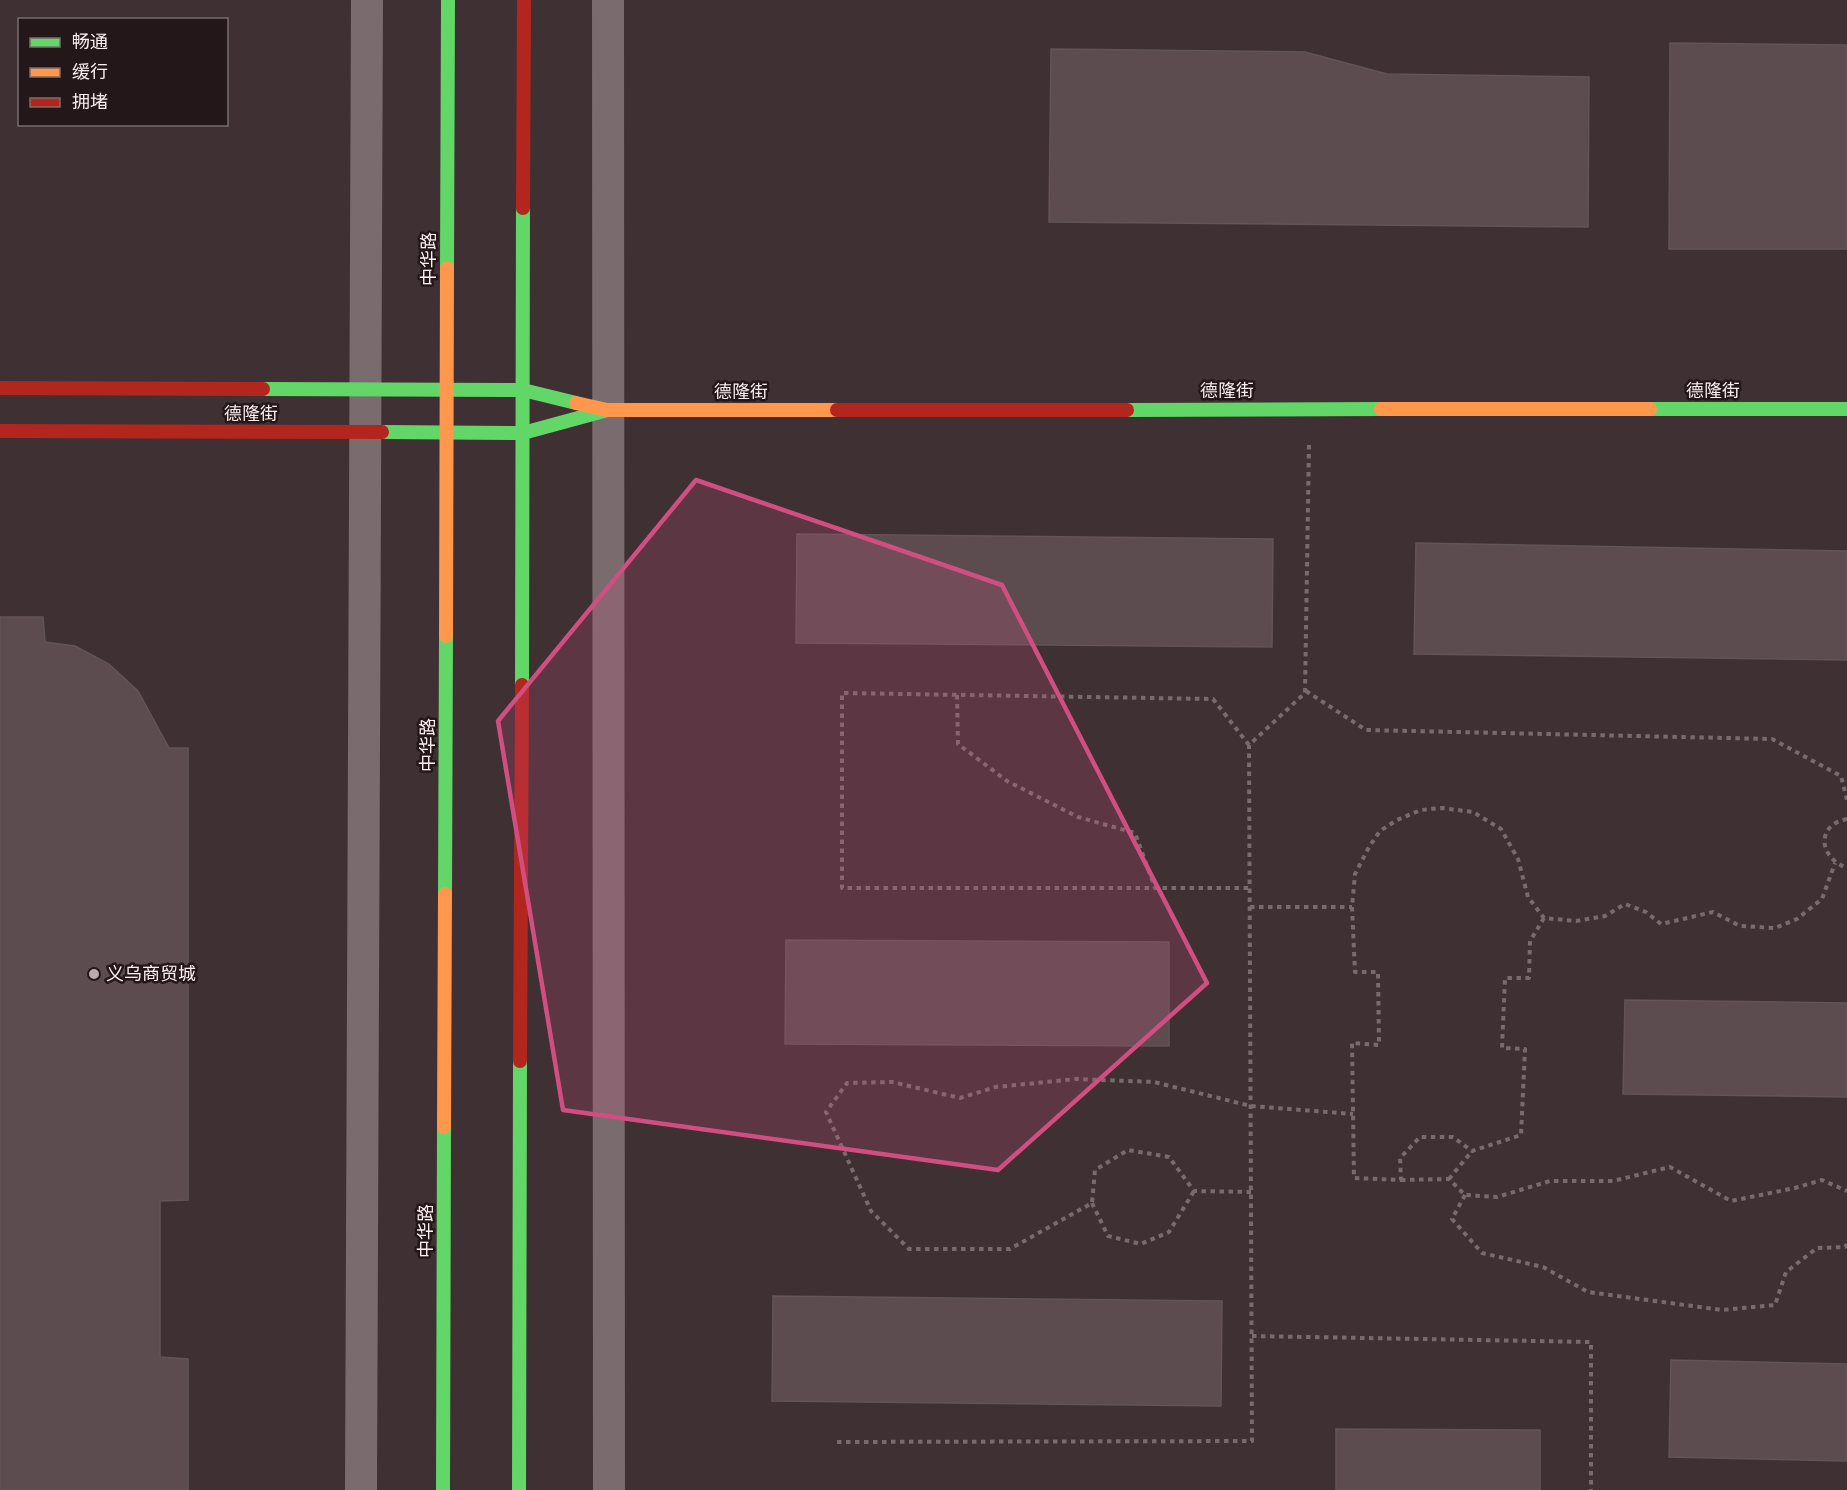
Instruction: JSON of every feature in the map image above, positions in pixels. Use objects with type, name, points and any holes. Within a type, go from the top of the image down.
[{"type":"main road","name":"中华路","points":[[443,1490],[448,0]]},
{"type":"main road","points":[[519,1490],[524,0]]},
{"type":"main road","name":"德隆街","points":[[0,388],[523,390],[607,410],[1309,408],[1847,410]]},
{"type":"main road","name":"德隆街","points":[[0,431],[523,433],[607,410]]},
{"type":"street","points":[[361,1490],[368,0]]},
{"type":"street","points":[[608,0],[609,1490]]},
{"type":"path","points":[[1249,746],[1305,691],[1309,408]]},
{"type":"path","points":[[1305,691],[1366,730],[1772,739],[1841,776],[1847,800]]},
{"type":"path","points":[[837,1442],[1252,1441],[1252,1336],[1250,888],[1249,746],[1213,699],[842,693],[842,888],[1250,888]]},
{"type":"path","points":[[957,695],[958,744],[1007,782],[1078,818],[1135,833],[1155,888]]},
{"type":"path","points":[[1835,863],[1822,899],[1797,919],[1775,928],[1740,926],[1713,912],[1661,924],[1646,912],[1625,903],[1605,916],[1576,921],[1544,918],[1528,897],[1518,859],[1501,829],[1473,812],[1442,808],[1420,810],[1397,820],[1380,831],[1369,847],[1356,874],[1352,907],[1356,972],[1378,972],[1379,1045],[1352,1043],[1354,1178],[1449,1179],[1465,1195],[1497,1197],[1550,1181],[1614,1181],[1670,1167],[1731,1201],[1822,1180],[1847,1191]]},
{"type":"path","points":[[1847,819],[1839,820],[1829,829],[1824,841],[1827,854],[1835,863],[1847,868]]},
{"type":"path","points":[[1250,907],[1352,907]]},
{"type":"path","points":[[1449,1179],[1472,1151],[1521,1135],[1525,1049],[1502,1048],[1504,978],[1529,978],[1530,941],[1544,918]]},
{"type":"path","points":[[1092,1203],[1010,1249],[909,1249],[871,1212],[826,1112],[847,1083],[892,1083],[960,1098],[996,1087],[1076,1079],[1154,1083],[1251,1106],[1353,1114]]},
{"type":"path","points":[[1401,1180],[1400,1158],[1420,1137],[1453,1137],[1472,1151]]},
{"type":"path","points":[[1128,1150],[1169,1157],[1194,1191],[1169,1232],[1141,1244],[1108,1236],[1092,1203],[1095,1170],[1128,1150]]},
{"type":"path","points":[[1194,1191],[1251,1192]]},
{"type":"path","points":[[1465,1195],[1452,1219],[1482,1253],[1543,1267],[1588,1292],[1701,1308],[1722,1310],[1775,1305],[1786,1272],[1817,1248],[1845,1247],[1847,1244]]},
{"type":"path","points":[[1252,1336],[1591,1342],[1591,1490]]},
{"type":"highlighted area","points":[[696,480],[1002,585],[1207,983],[998,1170],[563,1110],[498,721]]},
{"type":"building","points":[[1670,43],[1847,45],[1847,249],[1669,249]]},
{"type":"building","points":[[1051,49],[1305,52],[1387,74],[1589,77],[1588,227],[1049,222]]},
{"type":"building","points":[[797,534],[1273,539],[1272,647],[796,643]]},
{"type":"building","points":[[1416,543],[1847,551],[1847,660],[1414,654]]},
{"type":"building","name":"义乌商贸城","points":[[0,617],[43,617],[45,642],[75,646],[109,664],[138,691],[169,748],[188,748],[188,1200],[160,1201],[160,1357],[188,1359],[188,1490],[0,1490]]},
{"type":"building","points":[[786,940],[1169,942],[1169,1046],[785,1044]]},
{"type":"building","points":[[1625,1000],[1847,1003],[1847,1097],[1623,1094]]},
{"type":"building","points":[[773,1296],[1222,1301],[1221,1406],[772,1401]]},
{"type":"building","points":[[1671,1360],[1847,1364],[1847,1461],[1669,1457]]},
{"type":"building","points":[[1336,1429],[1540,1430],[1540,1490],[1336,1490]]},
{"type":"traffic: fast","points":[[447,268],[448,0]]},
{"type":"traffic: fast","points":[[522,685],[523,208]]},
{"type":"traffic: fast","points":[[263,389],[523,390],[576,403]]},
{"type":"traffic: fast","points":[[1127,410],[1381,409]]},
{"type":"traffic: fast","points":[[1650,409],[1847,409]]},
{"type":"traffic: fast","points":[[382,432],[523,433],[604,411]]},
{"type":"traffic: fast","points":[[445,894],[446,636]]},
{"type":"traffic: fast","points":[[519,1490],[520,1061]]},
{"type":"traffic: fast","points":[[443,1490],[444,1127]]},
{"type":"traffic: slow","points":[[446,636],[447,268]]},
{"type":"traffic: slow","points":[[576,403],[607,410],[837,410]]},
{"type":"traffic: slow","points":[[1381,409],[1650,409]]},
{"type":"traffic: slow","points":[[444,1127],[445,894]]},
{"type":"traffic: jam","points":[[523,208],[524,0]]},
{"type":"traffic: jam","points":[[0,388],[263,389]]},
{"type":"traffic: jam","points":[[837,410],[1127,410]]},
{"type":"traffic: jam","points":[[0,431],[382,432]]},
{"type":"traffic: jam","points":[[520,1061],[522,685]]},
{"type":"place","name":"义乌商贸城","points":[[94,974]]}]
